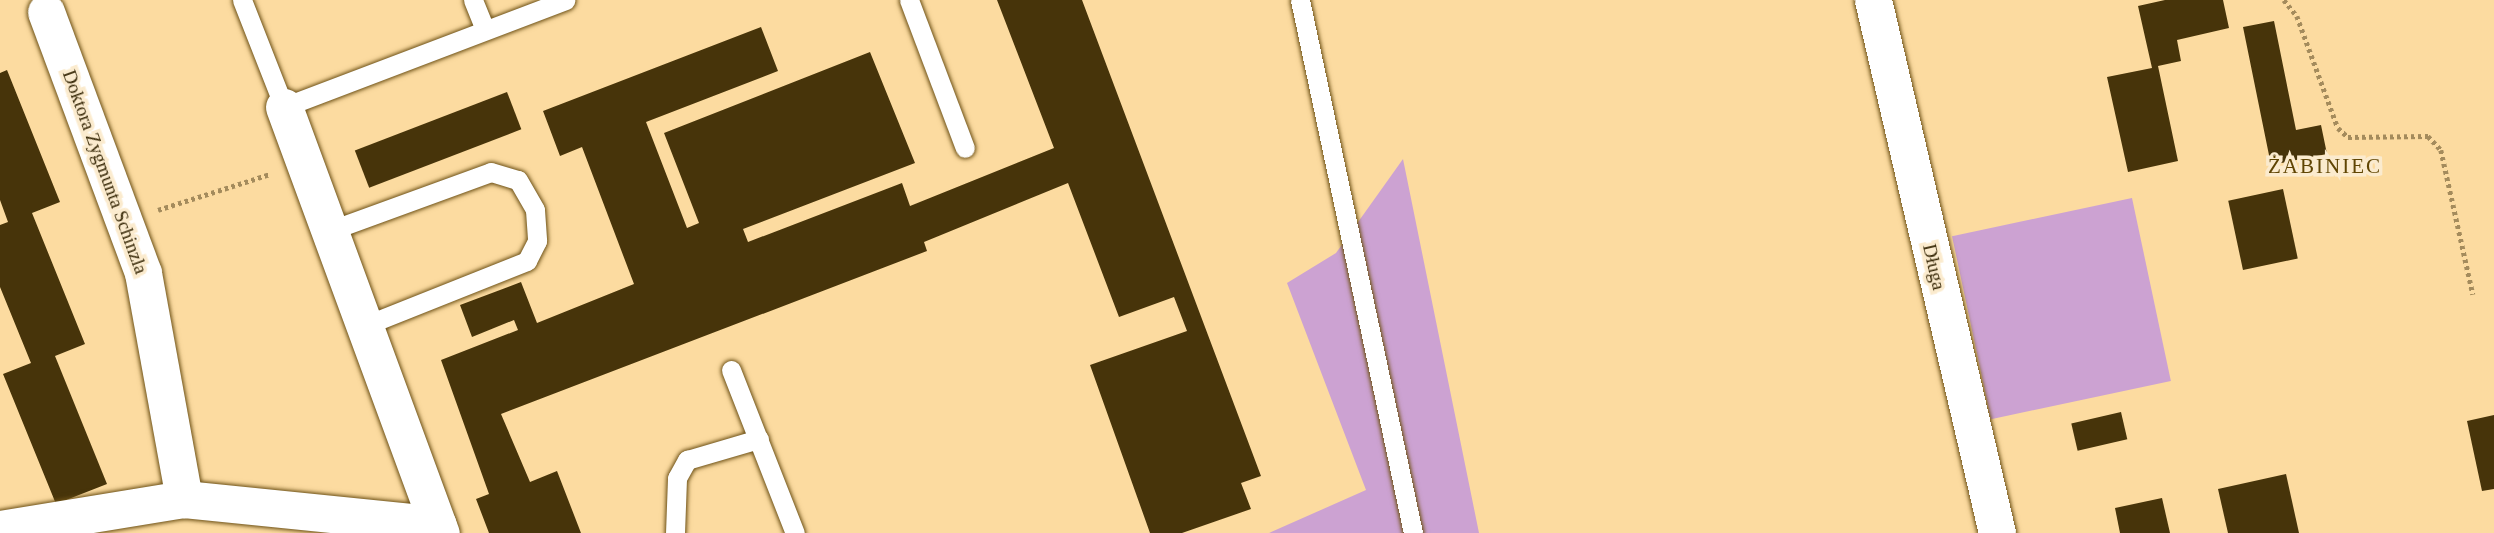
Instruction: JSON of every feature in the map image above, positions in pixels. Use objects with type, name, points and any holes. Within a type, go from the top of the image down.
[{"type":"street","name":"Długa","points":[[1873,0],[1997,533]]},
{"type":"street","name":"Doktora Zygmunta Schinzla","points":[[46,12],[143,273],[184,499]]},
{"type":"street","points":[[0,530],[184,499],[439,529],[284,107]]},
{"type":"lane","points":[[242,0],[284,107],[565,0]]},
{"type":"lane","points":[[473,0],[485,30]]},
{"type":"lane","points":[[909,0],[965,148]]},
{"type":"lane","points":[[1300,0],[1413,533]]},
{"type":"lane","points":[[329,231],[491,172],[518,180],[535,210],[537,241],[527,261],[364,326]]},
{"type":"lane","points":[[731,370],[795,533]]},
{"type":"lane","points":[[675,533],[677,478],[687,460],[759,439]]},
{"type":"path","points":[[2284,0],[2297,16],[2338,128],[2348,137],[2428,136],[2441,149],[2473,294]]},
{"type":"path","points":[[125,221],[304,163]]},
{"type":"shaded area","points":[[1403,159],[1479,533],[1269,533],[1366,490],[1287,283],[1336,253]]},
{"type":"shaded area","points":[[2132,198],[2171,381],[1991,419],[1952,236]]},
{"type":"building","points":[[997,0],[1082,0],[1261,476],[1241,483],[1251,509],[1182,533],[1150,533],[1090,365],[1187,331],[1174,297],[1119,317],[1068,183],[924,242],[927,251],[501,414],[530,482],[557,471],[581,533],[489,533],[476,499],[489,494],[441,360],[518,330],[514,320],[472,337],[460,305],[521,282],[537,323],[634,284],[582,147],[560,156],[543,111],[761,27],[778,71],[646,122],[687,228],[699,223],[664,133],[870,52],[915,163],[743,229],[748,242],[902,183],[910,206],[1054,148]]},
{"type":"building","points":[[2165,0],[2223,0],[2229,28],[2177,40],[2181,61],[2158,66],[2178,161],[2128,172],[2107,77],[2152,68],[2138,6]]},
{"type":"building","points":[[2274,21],[2296,130],[2321,125],[2327,154],[2271,165],[2243,27]]},
{"type":"building","points":[[7,70],[60,202],[32,213],[85,344],[55,356],[107,484],[56,504],[3,374],[31,363],[0,287],[0,225],[8,222],[0,200],[0,73]]},
{"type":"building","points":[[507,92],[521,129],[369,188],[355,150]]},
{"type":"building","points":[[2283,189],[2298,258],[2243,270],[2228,201]]},
{"type":"building","points":[[2121,412],[2127,439],[2078,451],[2071,423]]},
{"type":"building","points":[[2494,415],[2494,489],[2482,491],[2467,421]]},
{"type":"building","points":[[2286,474],[2299,533],[2228,533],[2218,489]]},
{"type":"building","points":[[2162,498],[2170,533],[2120,533],[2115,508]]},
{"type":"district","name":"ŻABINIEC","points":[[2325,166]]}]
